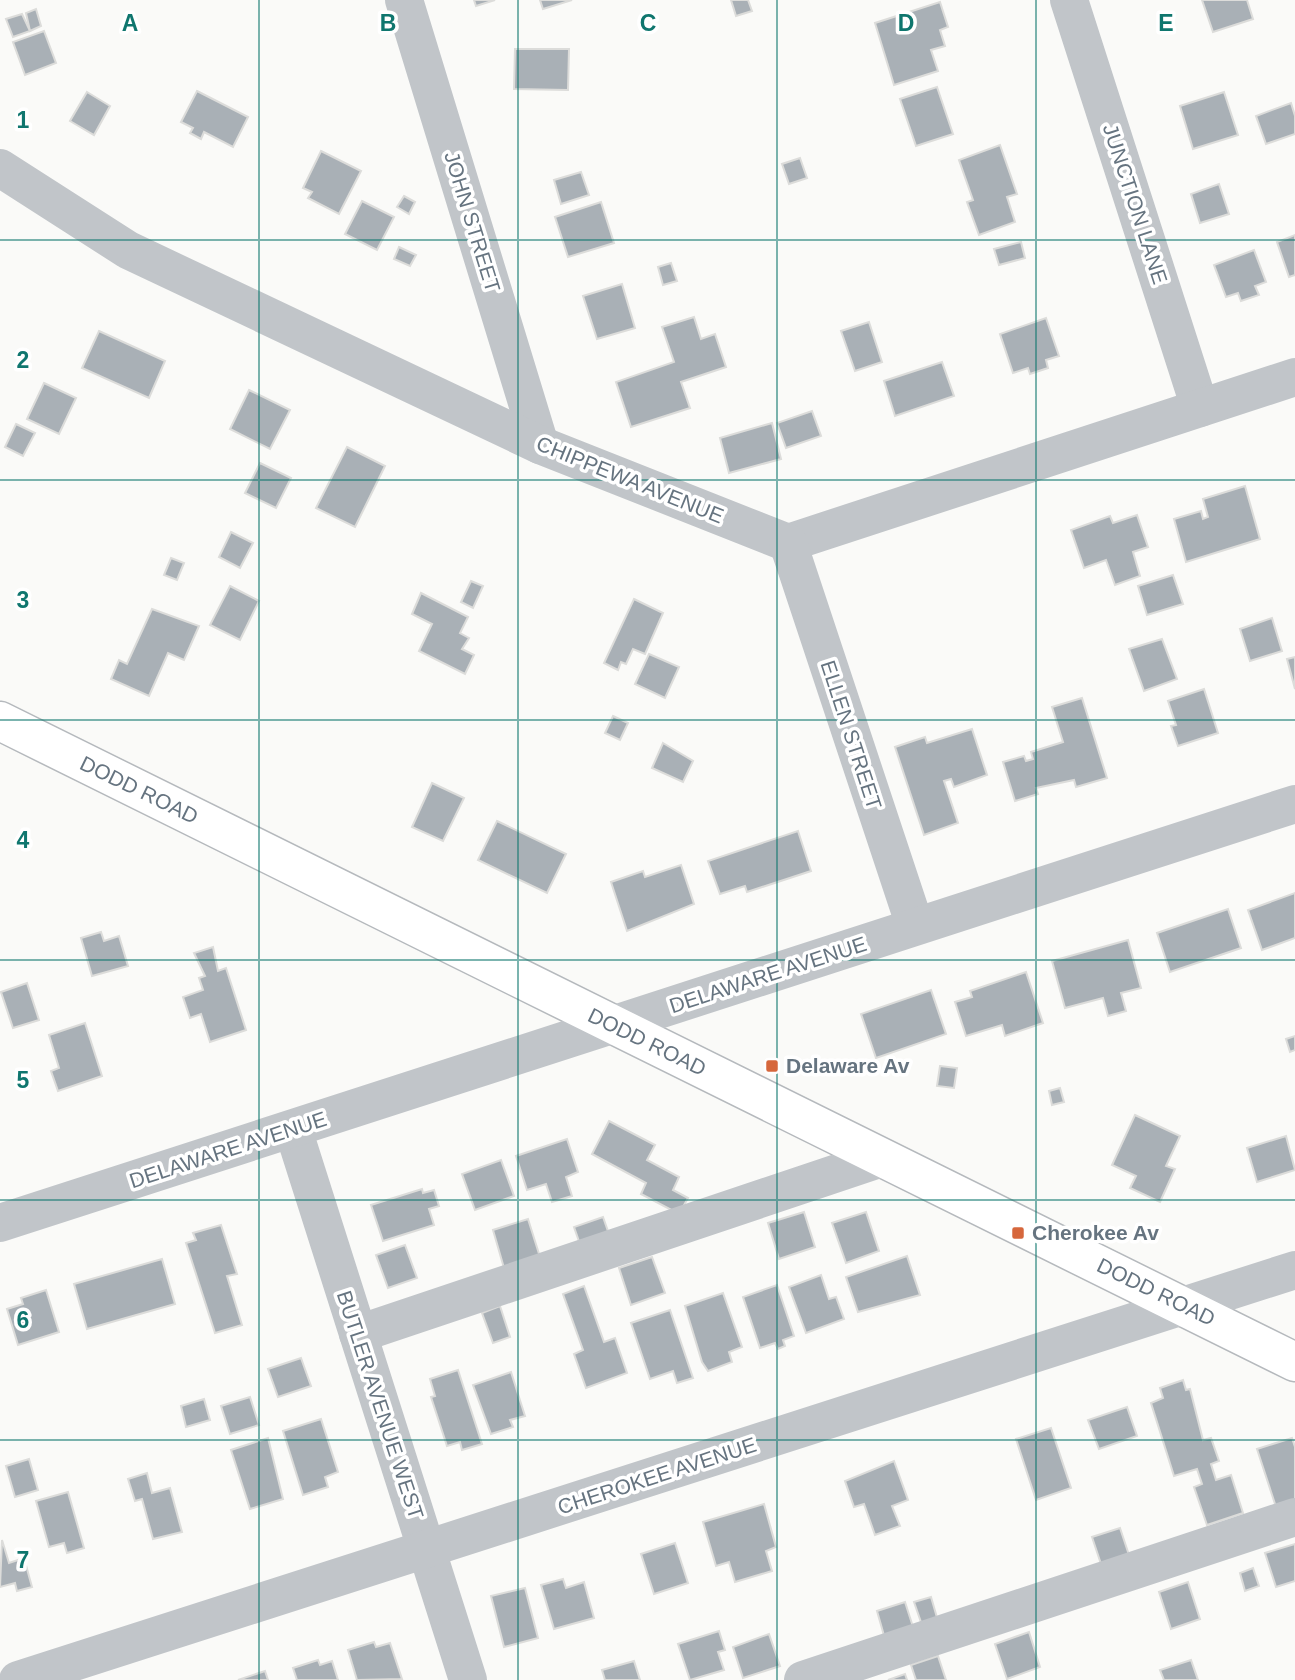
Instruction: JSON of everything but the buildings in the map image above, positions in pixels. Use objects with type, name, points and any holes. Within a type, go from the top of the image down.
[{"type":"main road","name":"DODD ROAD","points":[[0,721],[1295,1362]]},
{"type":"street","name":"JOHN STREET","points":[[404,0],[540,445]]},
{"type":"street","name":"JUNCTION LANE","points":[[1069,0],[1200,408]]},
{"type":"street","name":"CHIPPEWA AVENUE","points":[[0,169],[128,250],[540,445],[788,543]]},
{"type":"street","points":[[788,543],[1295,377]]},
{"type":"street","name":"ELLEN STREET","points":[[788,543],[915,926]]},
{"type":"street","name":"DELAWARE AVENUE","points":[[0,1223],[1295,804]]},
{"type":"street","name":"BUTLER AVENUE WEST","points":[[293,1129],[468,1680]]},
{"type":"street","points":[[358,1334],[882,1158]]},
{"type":"street","name":"CHEROKEE AVENUE","points":[[18,1680],[1295,1270]]},
{"type":"street","points":[[803,1680],[1295,1517]]},
{"type":"place","name":"Delaware Av","points":[[772,1066]]},
{"type":"place","name":"Cherokee Av","points":[[1018,1233]]}]
